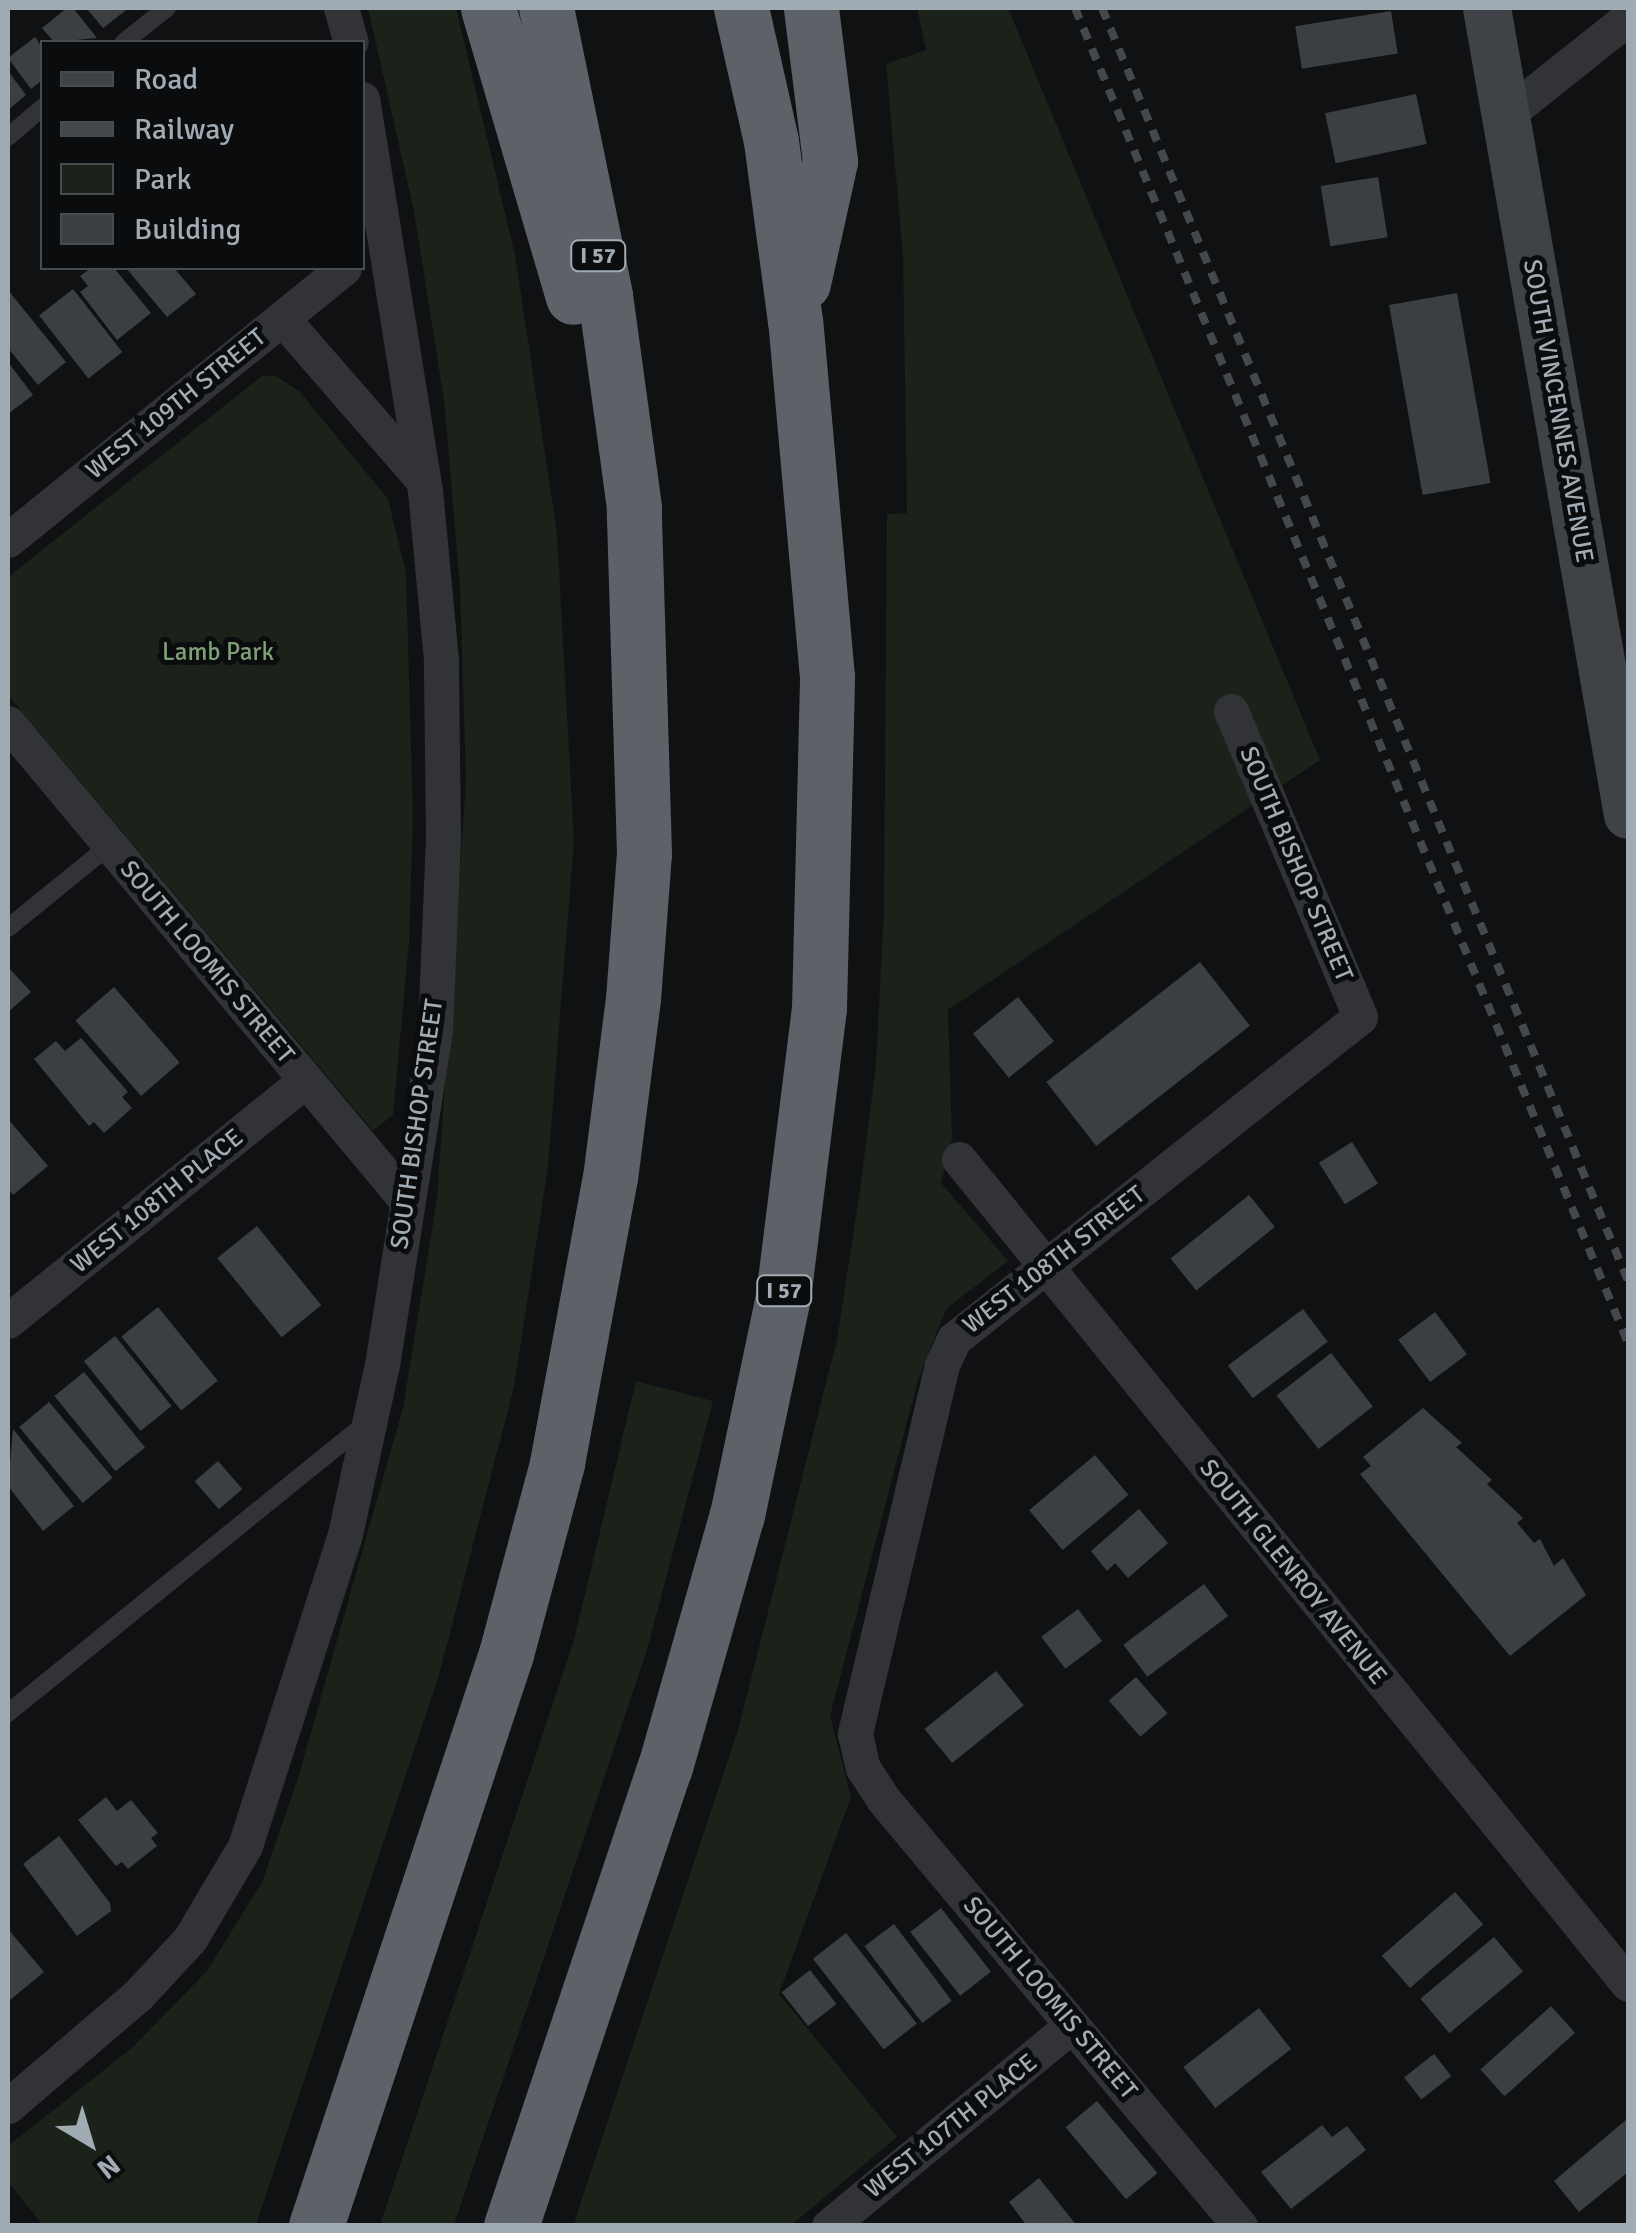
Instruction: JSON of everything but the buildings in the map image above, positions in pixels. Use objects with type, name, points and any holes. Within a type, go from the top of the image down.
[{"type":"highway","points":[[488,8],[634,506]]},
{"type":"highway","name":"I 57","points":[[316,2226],[506,1654],[585,1326],[610,1178],[644,854],[634,506],[605,295],[546,8]]},
{"type":"highway","name":"I 57","points":[[511,2226],[666,1767],[737,1515],[783,1296],[819,1008],[827,677],[796,321],[770,141],[740,8]]},
{"type":"highway","points":[[796,321],[830,161],[810,8]]},
{"type":"main road","name":"SOUTH VINCENNES AVENUE","points":[[1487,8],[1628,814]]},
{"type":"street","points":[[341,8],[350,40]]},
{"type":"street","points":[[1506,115],[1628,18]]},
{"type":"street","name":"SOUTH BISHOP STREET","points":[[8,2106],[137,1996],[190,1939],[245,1846],[293,1711],[370,1420],[435,1029],[444,836],[441,660],[424,481],[375,242],[365,132]]},
{"type":"street","name":"WEST 109TH STREET","points":[[8,540],[342,270]]},
{"type":"street","points":[[282,318],[424,481]]},
{"type":"street","name":"SOUTH BISHOP STREET","points":[[1231,711],[1360,1016]]},
{"type":"street","name":"SOUTH LOOMIS STREET","points":[[8,723],[407,1201]]},
{"type":"street","name":"WEST 108TH STREET","points":[[863,1768],[855,1734],[858,1706],[942,1365],[954,1339],[1360,1016]]},
{"type":"street","name":"WEST 108TH PLACE","points":[[8,1321],[306,1080]]},
{"type":"street","name":"SOUTH GLENROY AVENUE","points":[[959,1159],[1628,1984]]},
{"type":"street","name":"SOUTH LOOMIS STREET","points":[[863,1768],[1240,2226]]},
{"type":"street","name":"WEST 107TH PLACE","points":[[829,2226],[1072,2026]]},
{"type":"lane","points":[[127,40],[167,8]]},
{"type":"lane","points":[[8,137],[40,110]]},
{"type":"lane","points":[[8,928],[110,845]]},
{"type":"lane","points":[[8,1713],[370,1420]]},
{"type":"green space","points":[[368,8],[456,8],[515,255],[557,533],[574,840],[548,1167],[514,1387],[439,1675],[256,2225],[43,2225],[8,2182],[8,2146],[133,2047],[207,1971],[262,1882],[298,1778],[403,1408],[437,1199],[466,781],[460,587],[444,400],[414,211]]},
{"type":"green space","points":[[917,8],[1008,8],[1320,760],[948,1010],[952,1139],[941,1183],[1008,1261],[946,1309],[918,1380],[830,1716],[851,1797],[779,1994],[897,2137],[791,2225],[573,2226],[738,1730],[837,1340],[876,1064],[884,909],[887,514],[907,513],[903,256],[886,64],[926,50]]},
{"type":"green space","name":"Lamb Park","points":[[262,376],[276,376],[300,392],[388,499],[406,573],[413,817],[409,942],[393,1115],[373,1131],[8,695],[8,577]]},
{"type":"green space","points":[[636,1381],[713,1401],[647,1650],[454,2225],[380,2225],[574,1640]]},
{"type":"railway","points":[[1075,8],[1628,1343]]},
{"type":"railway","points":[[1102,8],[1628,1281]]}]
